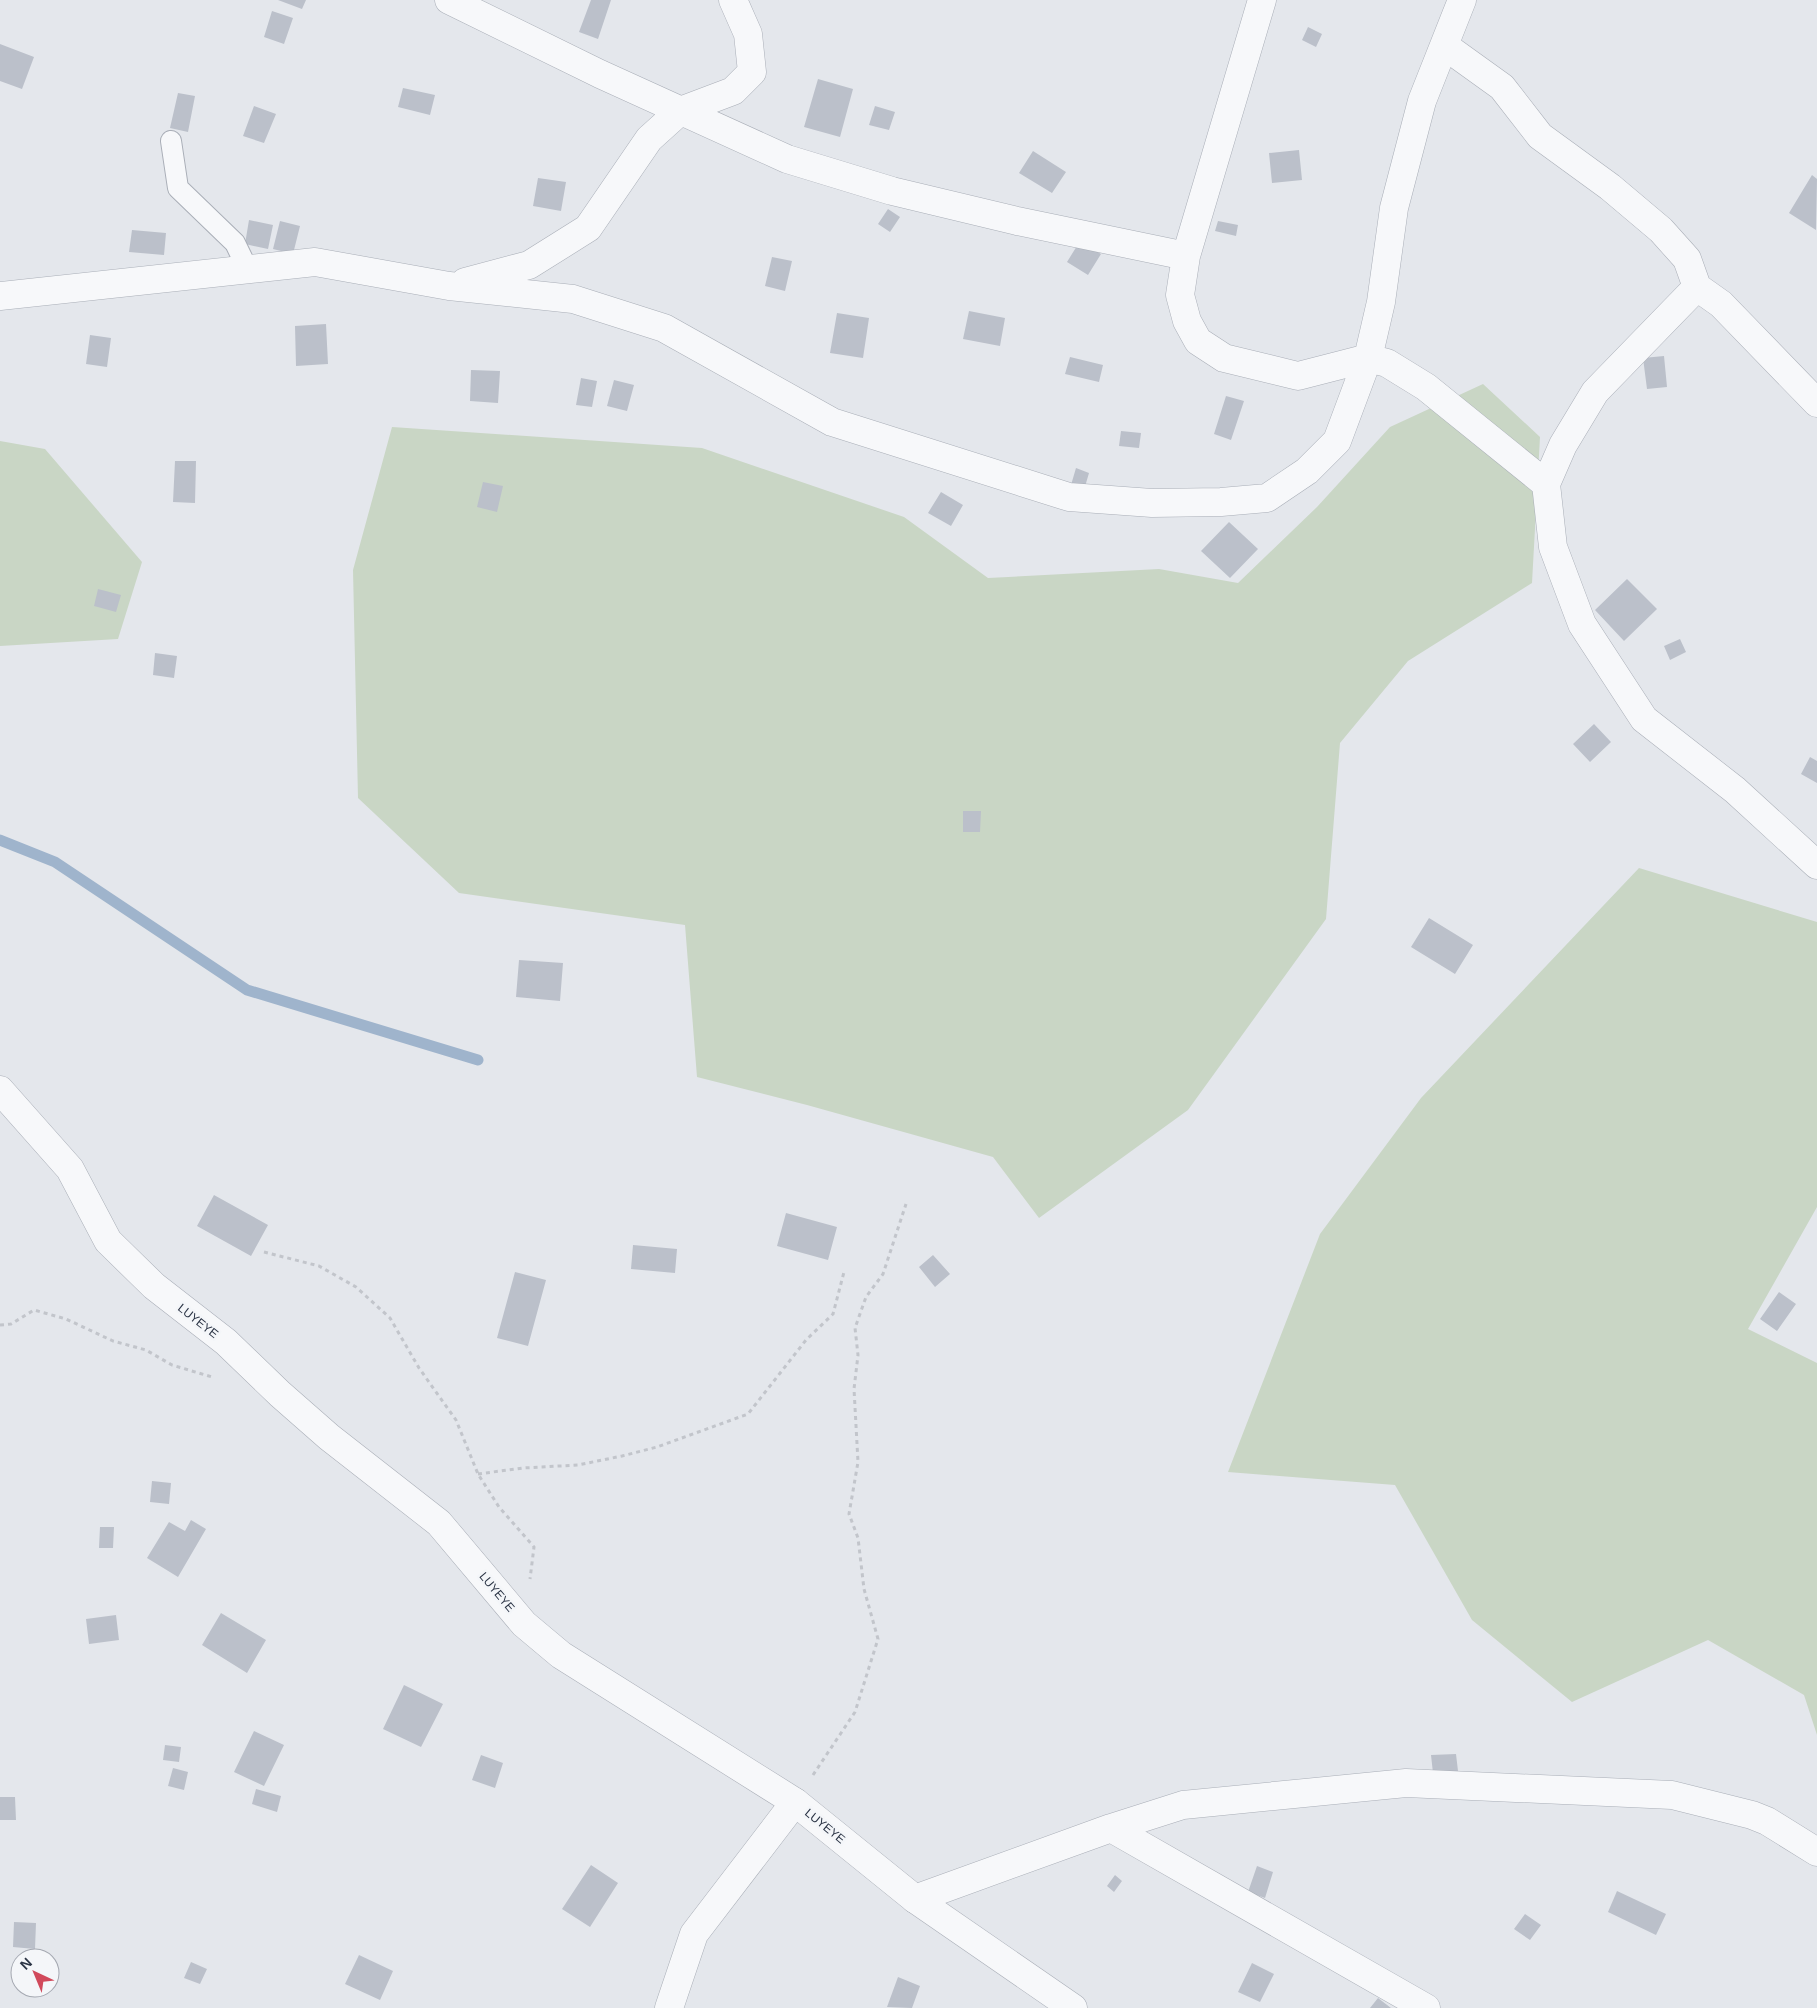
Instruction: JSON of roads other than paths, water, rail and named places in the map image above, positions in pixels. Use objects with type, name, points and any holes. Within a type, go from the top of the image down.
[{"type":"street","points":[[449,0],[680,111],[787,159],[892,191],[1186,256]]},
{"type":"street","points":[[449,286],[529,265],[588,228],[648,139],[680,111],[733,90],[752,72],[748,34],[733,0]]},
{"type":"street","points":[[1262,0],[1186,256],[1180,295],[1187,321],[1198,341],[1224,358],[1298,376],[1368,358],[1387,363],[1426,387],[1546,484]]},
{"type":"street","points":[[0,296],[315,262],[449,286],[573,299],[664,328],[832,422],[1069,497],[1152,503],[1221,502],[1267,498],[1307,471],[1337,441],[1368,358],[1381,302],[1394,208],[1422,101],[1462,0]]},
{"type":"street","points":[[1445,46],[1502,87],[1540,136],[1610,187],[1661,230],[1687,259],[1697,287],[1721,304],[1817,403]]},
{"type":"street","points":[[1697,287],[1595,392],[1563,445],[1546,484],[1553,547],[1582,624],[1644,719],[1734,790],[1817,865]]},
{"type":"street","name":"LUYEYE","points":[[0,1090],[70,1169],[108,1241],[154,1286],[226,1342],[280,1394],[329,1437],[439,1523],[524,1624],[561,1655],[795,1802],[915,1899],[1073,2008]]},
{"type":"street","points":[[915,1899],[1111,1828],[1183,1805],[1406,1783],[1672,1795],[1752,1815],[1768,1821],[1817,1852]]},
{"type":"street","points":[[668,2008],[694,1934],[795,1802]]},
{"type":"street","points":[[1111,1828],[1426,2008]]},
{"type":"lane","points":[[171,141],[178,188],[235,243],[248,270]]},
{"type":"waterway","points":[[0,840],[55,862],[247,990],[478,1060]]}]
